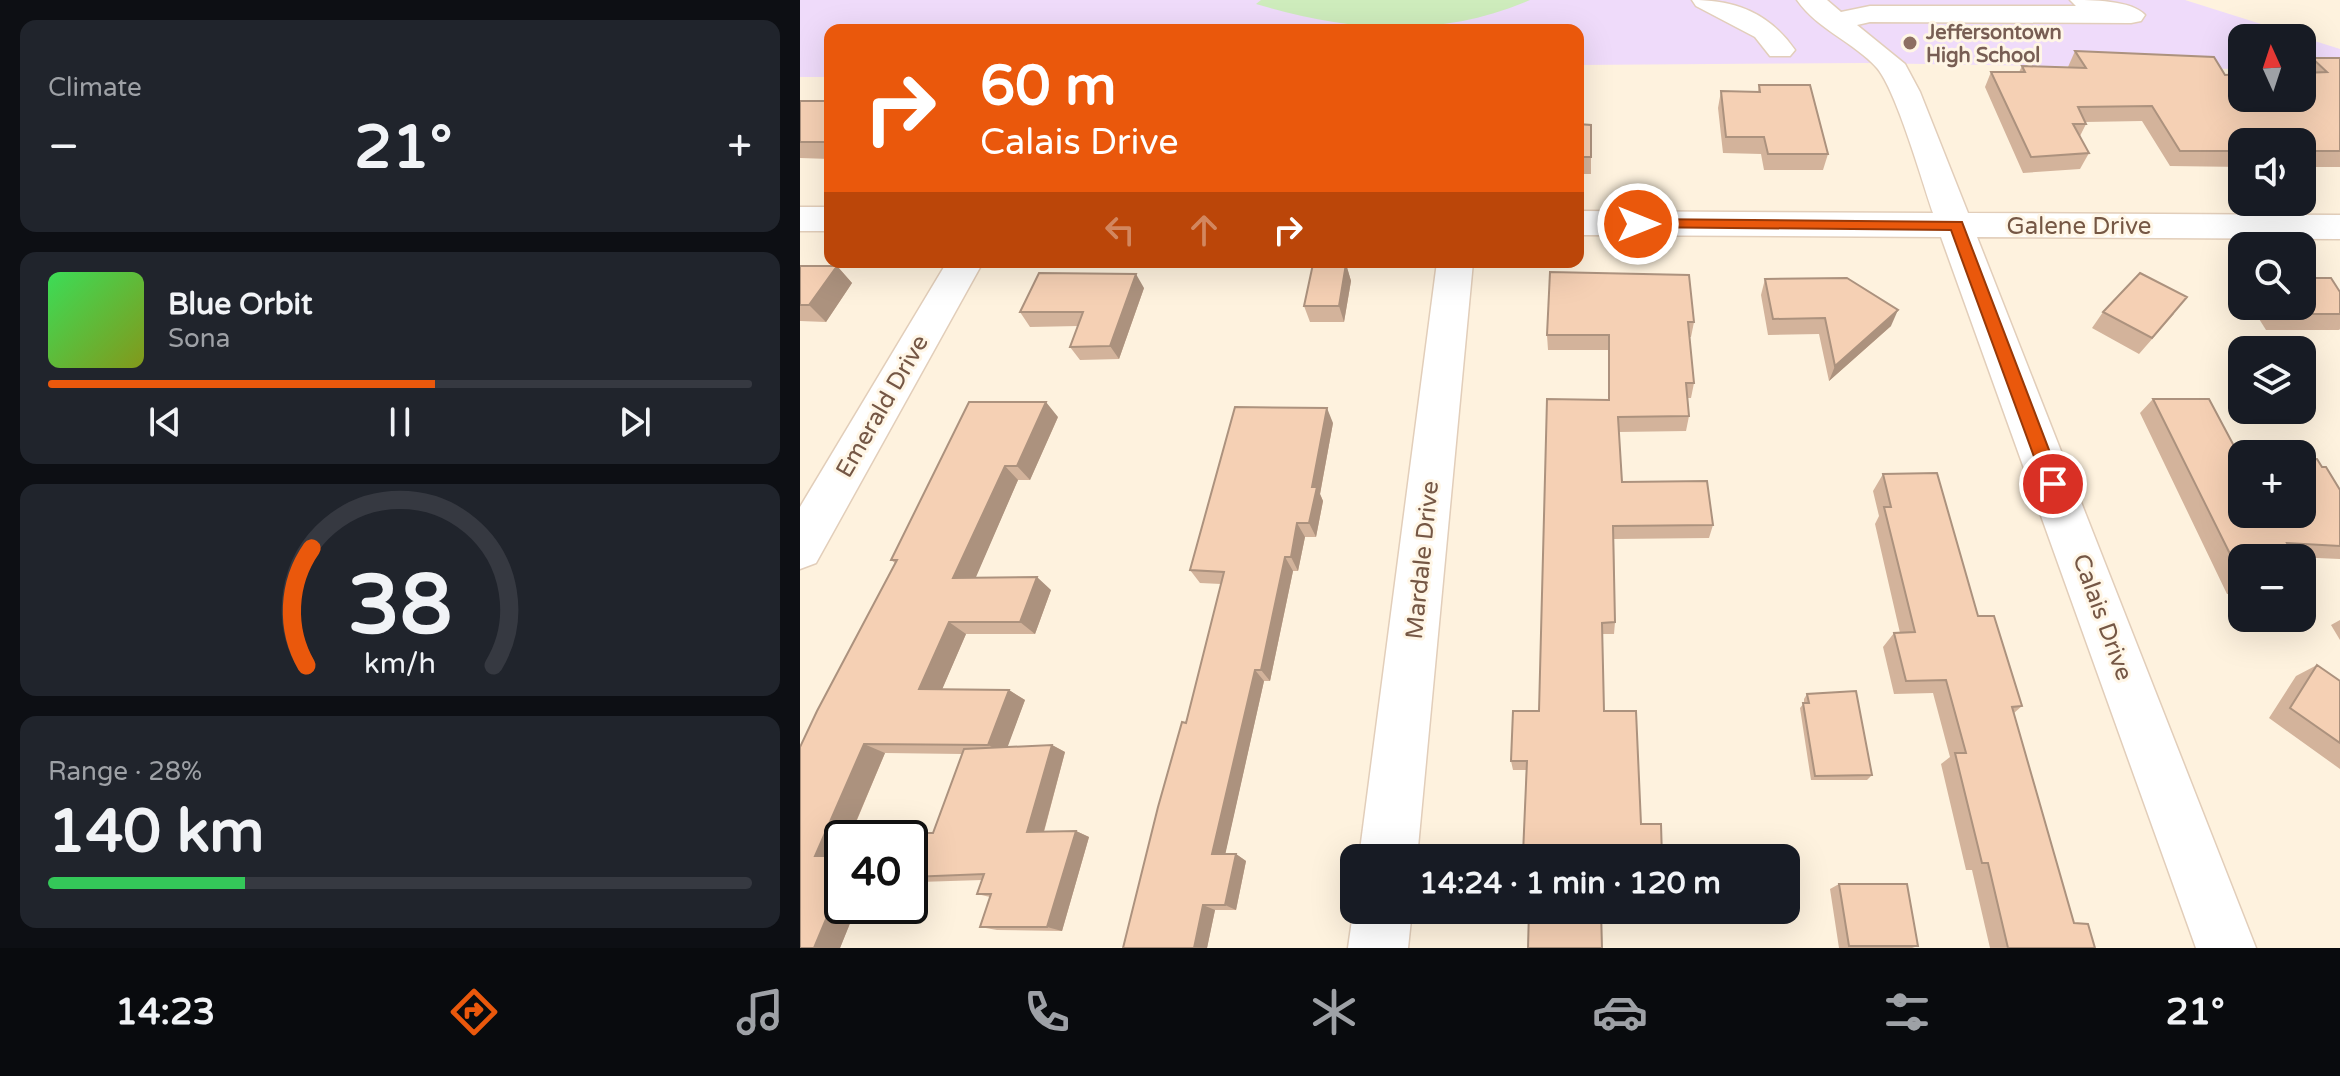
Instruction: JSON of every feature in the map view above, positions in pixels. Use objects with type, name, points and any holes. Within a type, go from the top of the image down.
[{"type":"street","points":[[1706,0],[1765,31],[1780,50]]},
{"type":"street","points":[[1811,0],[1835,22],[1870,14],[2131,15],[2084,0]]},
{"type":"street","points":[[1733,13],[1763,4]]},
{"type":"street","name":"Calais Drive","points":[[1835,22],[1890,64],[1905,92],[2226,948]]},
{"type":"street","points":[[800,219],[824,219]]},
{"type":"street","name":"Galene Drive","points":[[1584,223],[2340,227]]},
{"type":"street","name":"Emerald Drive","points":[[800,549],[962,268]]},
{"type":"street","name":"Mardale Drive","points":[[1390,844],[1454,268]]},
{"type":"street","points":[[1378,948],[1381,924]]},
{"type":"shaded area","name":"Jeffersontown High School","points":[[800,0],[2185,0],[2261,24],[2228,24],[2228,69],[1864,63],[1584,65],[1584,24],[824,24],[824,77],[800,77]]},
{"type":"shaded area","name":"Jeffersontown High School","points":[[2316,41],[2340,49],[2340,71],[2316,70]]},
{"type":"green space","points":[[1261,0],[1530,0],[1496,13],[1442,24],[1351,24],[1325,21],[1256,4]]},
{"type":"building","points":[[2075,51],[2214,57],[2225,75],[2228,75],[2228,112],[2316,112],[2316,72],[2327,72],[2316,58],[2340,58],[2340,151],[2316,151],[2316,128],[2228,128],[2228,151],[2180,151],[2152,106],[2078,107],[2086,124],[2073,124],[2089,153],[2031,157],[1991,72],[2025,72],[2022,66],[2086,68]]},
{"type":"building","points":[[1759,85],[1810,85],[1828,154],[1768,154],[1764,137],[1726,137],[1721,91],[1760,92]]},
{"type":"building","points":[[800,101],[824,101],[824,142],[800,142]]},
{"type":"building","points":[[1584,124],[1591,125],[1591,157],[1584,157]]},
{"type":"building","points":[[800,266],[836,268],[809,305],[800,305]]},
{"type":"building","points":[[1312,268],[1345,268],[1339,306],[1304,306]]},
{"type":"building","points":[[1550,272],[1689,275],[1694,322],[1688,322],[1694,383],[1686,383],[1689,416],[1618,417],[1622,482],[1707,481],[1713,525],[1613,526],[1615,622],[1602,623],[1604,711],[1636,711],[1641,824],[1661,824],[1662,844],[1523,844],[1527,761],[1511,761],[1513,711],[1539,711],[1547,399],[1609,400],[1609,335],[1547,335]]},
{"type":"building","points":[[1039,273],[1136,274],[1110,346],[1070,347],[1083,312],[1020,312]]},
{"type":"building","points":[[2140,273],[2187,297],[2152,338],[2103,312]]},
{"type":"building","points":[[1847,278],[1898,310],[1835,366],[1825,318],[1773,319],[1765,279]]},
{"type":"building","points":[[2316,278],[2331,278],[2340,292],[2340,314],[2316,314]]},
{"type":"building","points":[[2153,399],[2209,399],[2231,440],[2228,440],[2228,528],[2316,528],[2316,459],[2322,467],[2326,467],[2340,490],[2340,546],[2228,544],[2228,550]]},
{"type":"building","points":[[969,402],[1046,402],[1017,466],[1005,466],[953,578],[1037,577],[1020,622],[949,622],[919,689],[1009,690],[988,745],[864,744],[831,820],[824,820],[824,835],[815,856],[824,856],[824,924],[814,948],[800,948],[800,747],[897,560],[891,560]]},
{"type":"building","points":[[1235,407],[1327,408],[1312,487],[1317,487],[1309,523],[1297,523],[1291,557],[1285,557],[1261,670],[1255,670],[1212,854],[1236,854],[1225,905],[1203,905],[1194,948],[1123,948],[1158,807],[1182,722],[1186,723],[1224,572],[1190,570]]},
{"type":"building","points":[[1937,473],[1978,616],[1994,616],[2022,706],[2012,707],[2074,923],[2088,924],[2095,948],[2008,948],[1988,863],[1982,863],[1955,753],[1966,753],[1946,680],[1906,681],[1894,633],[1915,632],[1884,507],[1891,507],[1883,474]]},
{"type":"building","points":[[2317,665],[2340,681],[2340,743],[2290,708]]},
{"type":"building","points":[[1856,691],[1872,775],[1815,776],[1803,703],[1809,703],[1807,694]]},
{"type":"building","points":[[1052,745],[1027,832],[1076,831],[1047,927],[980,927],[991,894],[977,894],[984,874],[928,876],[928,833],[933,833],[964,749]]},
{"type":"building","points":[[1839,884],[1907,884],[1918,946],[1849,946]]},
{"type":"building","points":[[1529,924],[1601,924],[1602,948],[1528,948]]},
{"type":"place","name":"Jeffersontown High School","points":[[1910,43]]},
{"type":"route","points":[[1638,224],[1957,225],[2053,484]]}]
